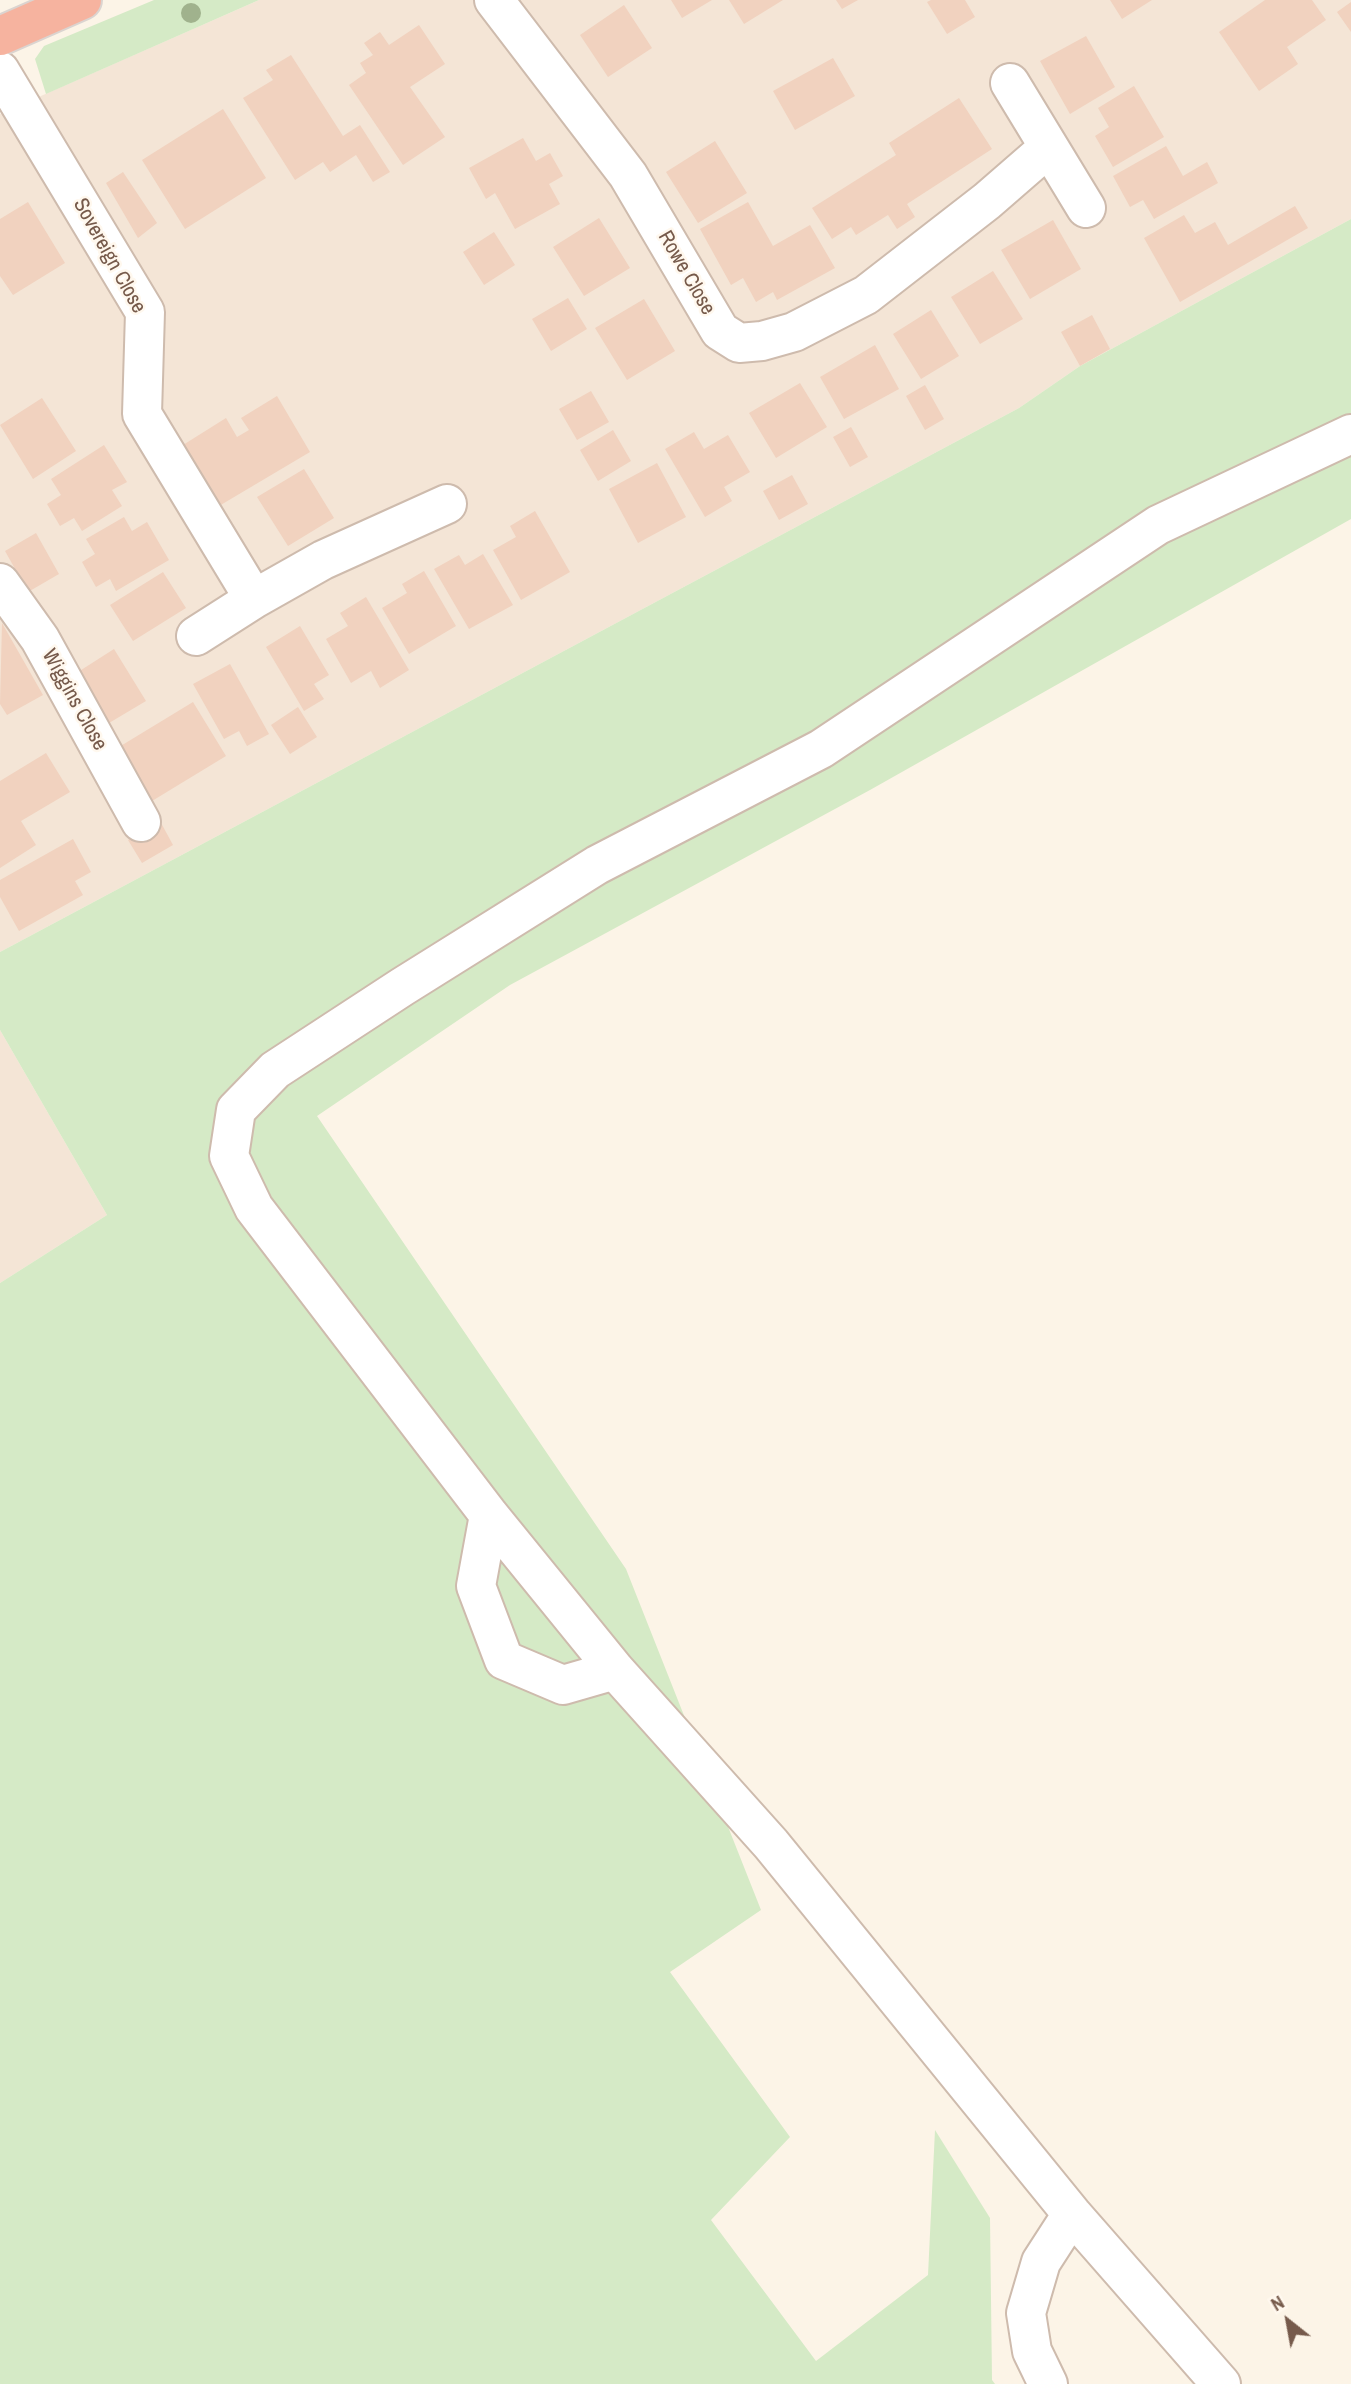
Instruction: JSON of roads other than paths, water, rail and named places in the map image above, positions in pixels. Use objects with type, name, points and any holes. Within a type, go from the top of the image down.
[{"type":"highway","points":[[2,30],[40,8],[82,0]]},
{"type":"street","name":"Rowe Close","points":[[494,0],[628,175],[720,331],[739,343],[762,341],[794,332],[866,295],[996,194],[1048,148]]},
{"type":"street","name":"Sovereign Close","points":[[0,71],[145,312],[142,414],[254,599]]},
{"type":"street","points":[[1010,83],[1086,208]]},
{"type":"street","points":[[1221,2384],[1072,2214],[771,1844],[615,1670],[489,1515],[254,1208],[229,1156],[236,1110],[275,1070],[597,865],[821,749],[1158,525],[1351,434]]},
{"type":"street","points":[[196,636],[323,560],[447,503]]},
{"type":"street","name":"Wiggins Close","points":[[0,583],[40,639],[141,822]]},
{"type":"street","points":[[489,1515],[476,1586],[504,1660],[563,1685],[615,1670]]},
{"type":"street","points":[[1048,2384],[1031,2351],[1026,2313],[1041,2262],[1072,2214]]}]
